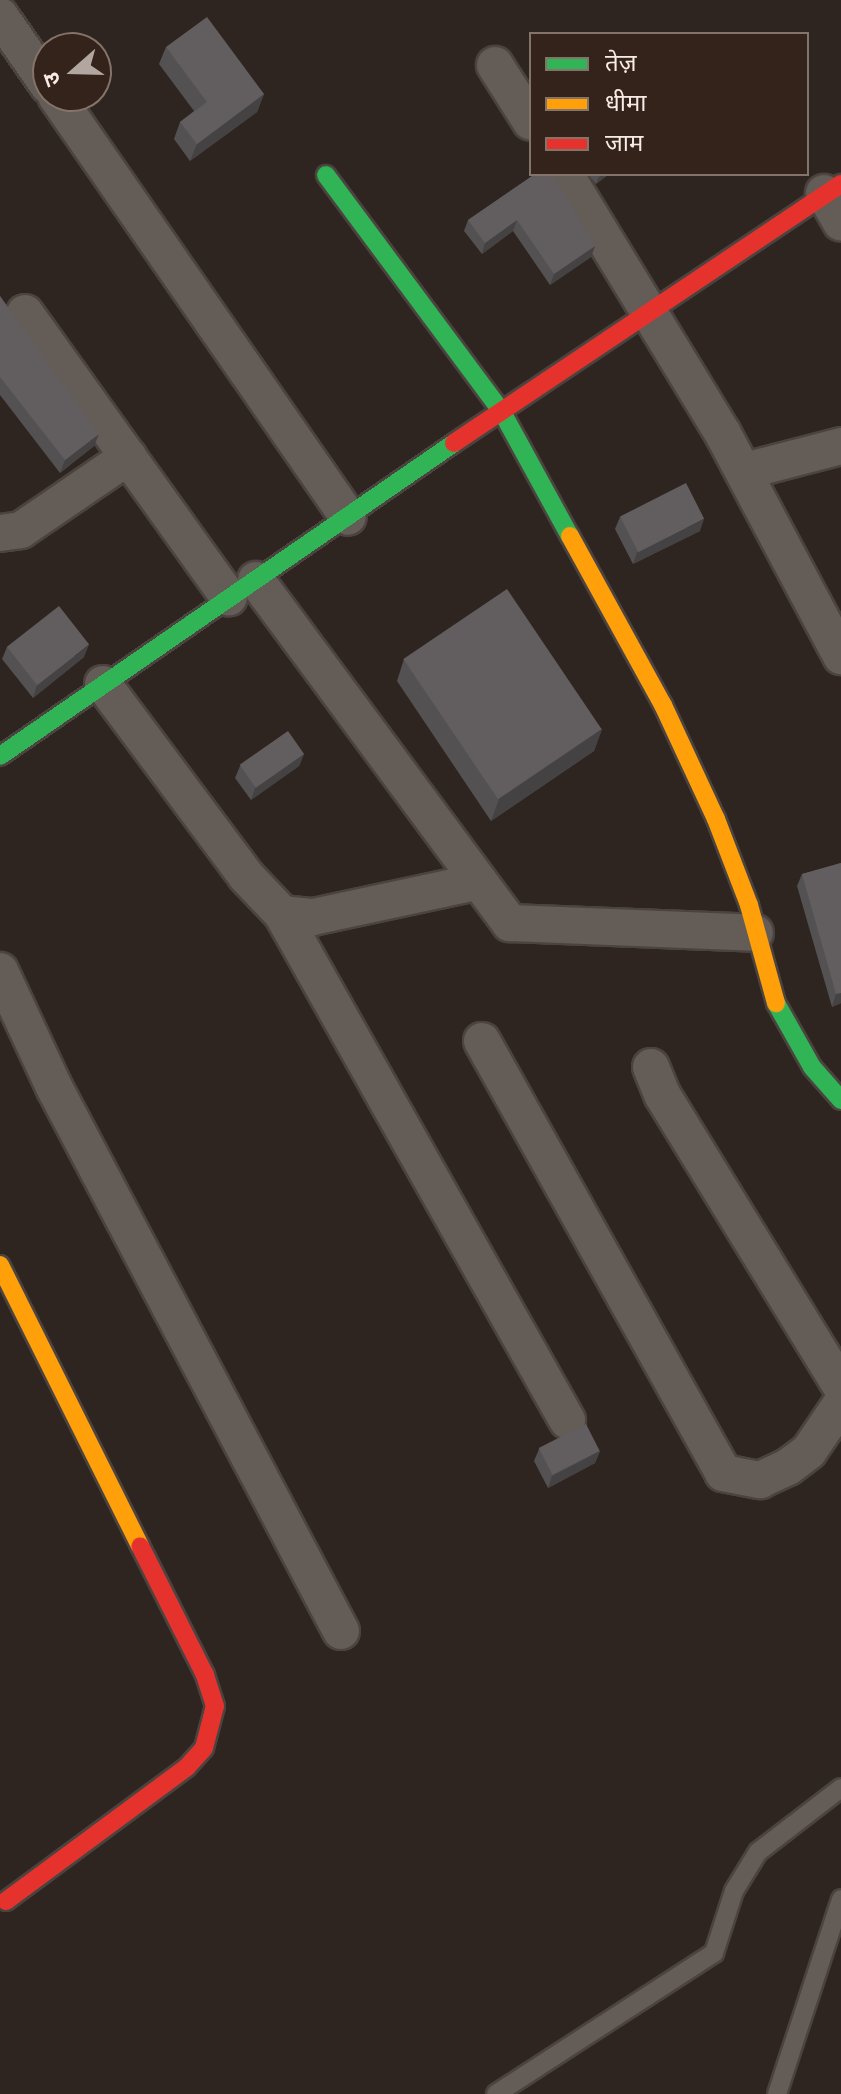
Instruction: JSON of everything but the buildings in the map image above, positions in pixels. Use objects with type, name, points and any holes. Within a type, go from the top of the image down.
[{"type":"street","points":[[0,16],[32,62]]},
{"type":"street","points":[[495,65],[529,119]]},
{"type":"street","points":[[67,112],[348,517]]},
{"type":"street","points":[[326,175],[502,412],[663,705],[716,819],[782,1020],[841,1100]]},
{"type":"street","points":[[566,176],[650,308],[745,471],[841,656]]},
{"type":"street","points":[[0,756],[650,308],[835,200]]},
{"type":"street","points":[[25,313],[128,457],[243,589],[510,923],[755,933]]},
{"type":"street","points":[[745,471],[841,446]]},
{"type":"street","points":[[0,533],[21,530],[128,457]]},
{"type":"street","points":[[103,684],[246,876],[282,914],[567,1420]]},
{"type":"street","points":[[282,914],[313,917],[476,882]]},
{"type":"street","points":[[0,971],[54,1087],[341,1631]]},
{"type":"street","points":[[482,1041],[723,1473],[760,1480],[788,1467],[809,1451],[841,1404]]},
{"type":"street","points":[[651,1067],[663,1096],[841,1386]]},
{"type":"street","points":[[0,1265],[205,1675],[215,1706],[204,1748],[187,1767],[6,1901]]},
{"type":"lane","points":[[496,2094],[714,1953],[734,1891],[758,1852],[841,1788]]},
{"type":"lane","points":[[777,2094],[841,1899]]},
{"type":"traffic: fast","points":[[326,175],[502,412],[570,536]]},
{"type":"traffic: fast","points":[[0,756],[454,443]]},
{"type":"traffic: fast","points":[[776,1003],[812,1067],[841,1100]]},
{"type":"traffic: slow","points":[[570,536],[663,705],[716,819],[749,905],[776,1003]]},
{"type":"traffic: slow","points":[[0,1265],[140,1546]]},
{"type":"traffic: jam","points":[[454,443],[841,184]]},
{"type":"traffic: jam","points":[[6,1901],[187,1767],[204,1748],[215,1706],[205,1675],[140,1546]]}]
